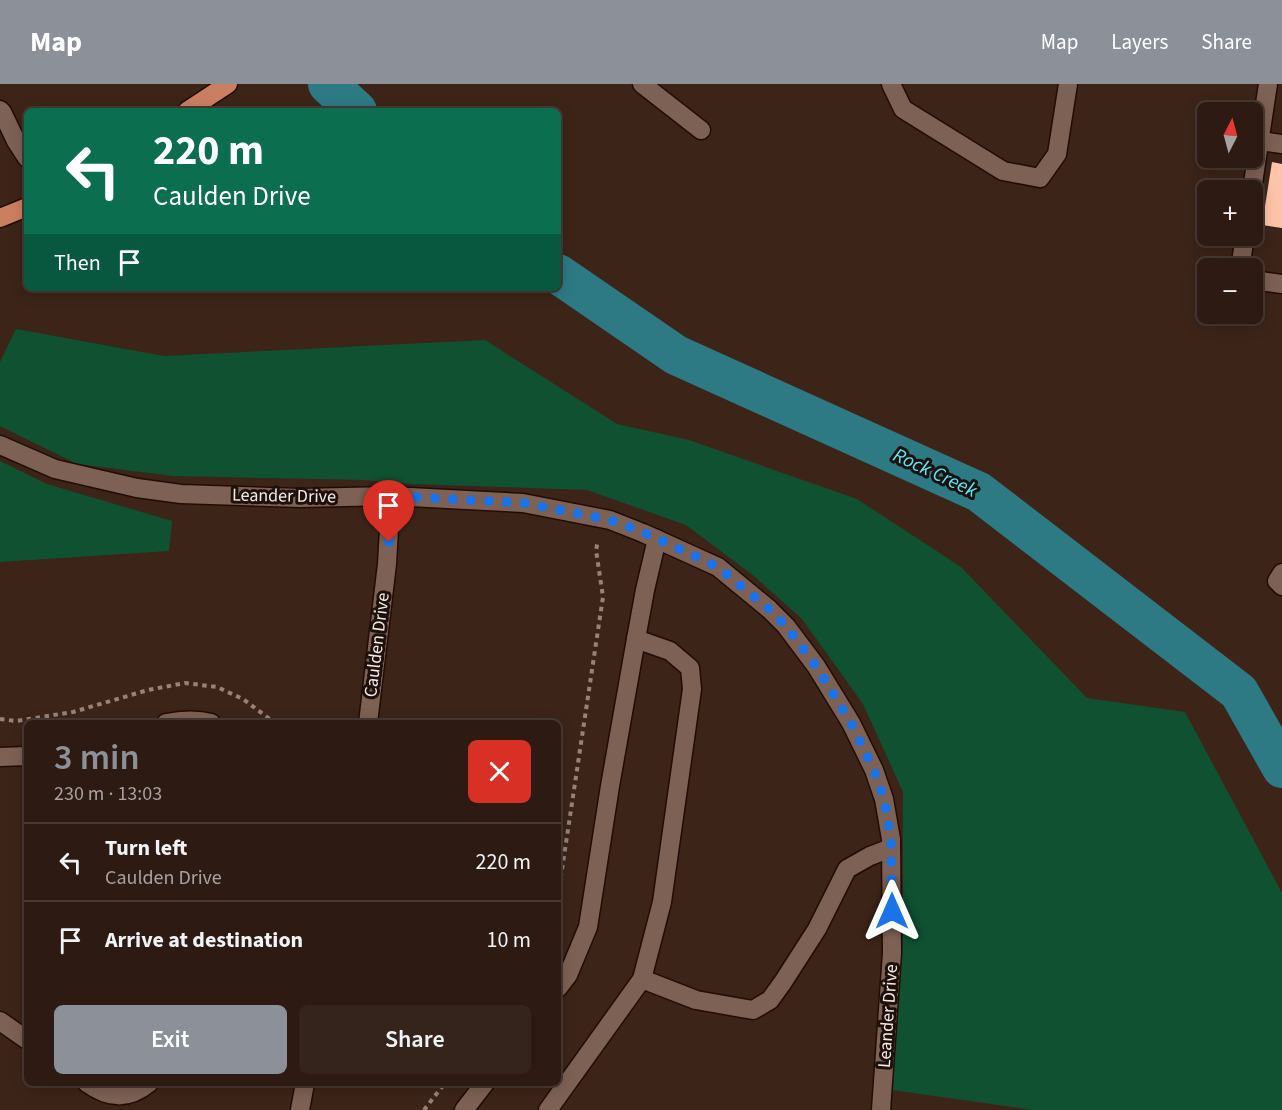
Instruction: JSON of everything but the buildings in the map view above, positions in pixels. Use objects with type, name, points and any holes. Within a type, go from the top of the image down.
[{"type":"main road","points":[[192,108],[222,88]]},
{"type":"main road","points":[[0,218],[24,208]]},
{"type":"street","points":[[642,84],[700,130]]},
{"type":"street","points":[[891,84],[903,109],[1003,171],[1040,178],[1057,154],[1068,84]]},
{"type":"street","points":[[1263,120],[1268,84]]},
{"type":"street","points":[[0,110],[24,153]]},
{"type":"street","points":[[1263,141],[1282,144]]},
{"type":"street","points":[[1263,281],[1282,284]]},
{"type":"street","name":"Leander Drive","points":[[0,445],[55,469],[137,488],[182,494],[300,498],[391,496],[524,503],[610,520],[718,567],[786,626],[816,666],[851,723],[874,770],[884,799],[891,839],[892,953],[881,1110]]},
{"type":"street","name":"Caulden Drive","points":[[368,720],[387,564],[391,496]]},
{"type":"street","points":[[561,984],[568,975],[588,927],[636,639],[657,539]]},
{"type":"street","points":[[1282,573],[1277,580],[1282,585]]},
{"type":"street","points":[[548,1110],[642,979],[662,902],[692,689],[690,668],[670,651],[636,639]]},
{"type":"street","points":[[1,762],[24,757]]},
{"type":"street","points":[[642,979],[696,1000],[753,1010],[770,1000],[783,982],[816,929],[847,869],[870,856],[891,848]]},
{"type":"street","points":[[0,1022],[24,1038]]},
{"type":"street","points":[[92,1086],[108,1094],[119,1095],[129,1095],[145,1086]]},
{"type":"street","points":[[300,1110],[305,1086]]},
{"type":"street","points":[[464,1110],[483,1086]]},
{"type":"path","points":[[561,876],[603,597],[596,550],[598,541]]},
{"type":"path","points":[[0,719],[16,721],[73,712],[148,690],[184,683],[216,687],[243,699],[272,720]]},
{"type":"path","points":[[424,1110],[443,1086]]},
{"type":"green space","points":[[16,329],[164,356],[485,340],[617,424],[689,440],[857,499],[961,567],[1087,698],[1185,712],[1282,893],[1282,1110],[1034,1110],[892,1090],[903,941],[903,792],[863,704],[802,619],[754,576],[686,525],[587,490],[412,484],[364,480],[173,476],[77,464],[0,426],[0,362]]},
{"type":"green space","points":[[0,461],[47,484],[172,521],[169,551],[0,562]]},
{"type":"waterway","name":"Rock Creek","points":[[328,84],[354,108]]},
{"type":"waterway","name":"Rock Creek","points":[[561,276],[676,355],[979,492],[1239,692],[1282,768]]},
{"type":"route","points":[[389,542],[391,496],[524,503],[610,520],[643,532],[718,567],[786,626],[816,666],[851,723],[874,770],[884,799],[891,839],[892,911]]}]
